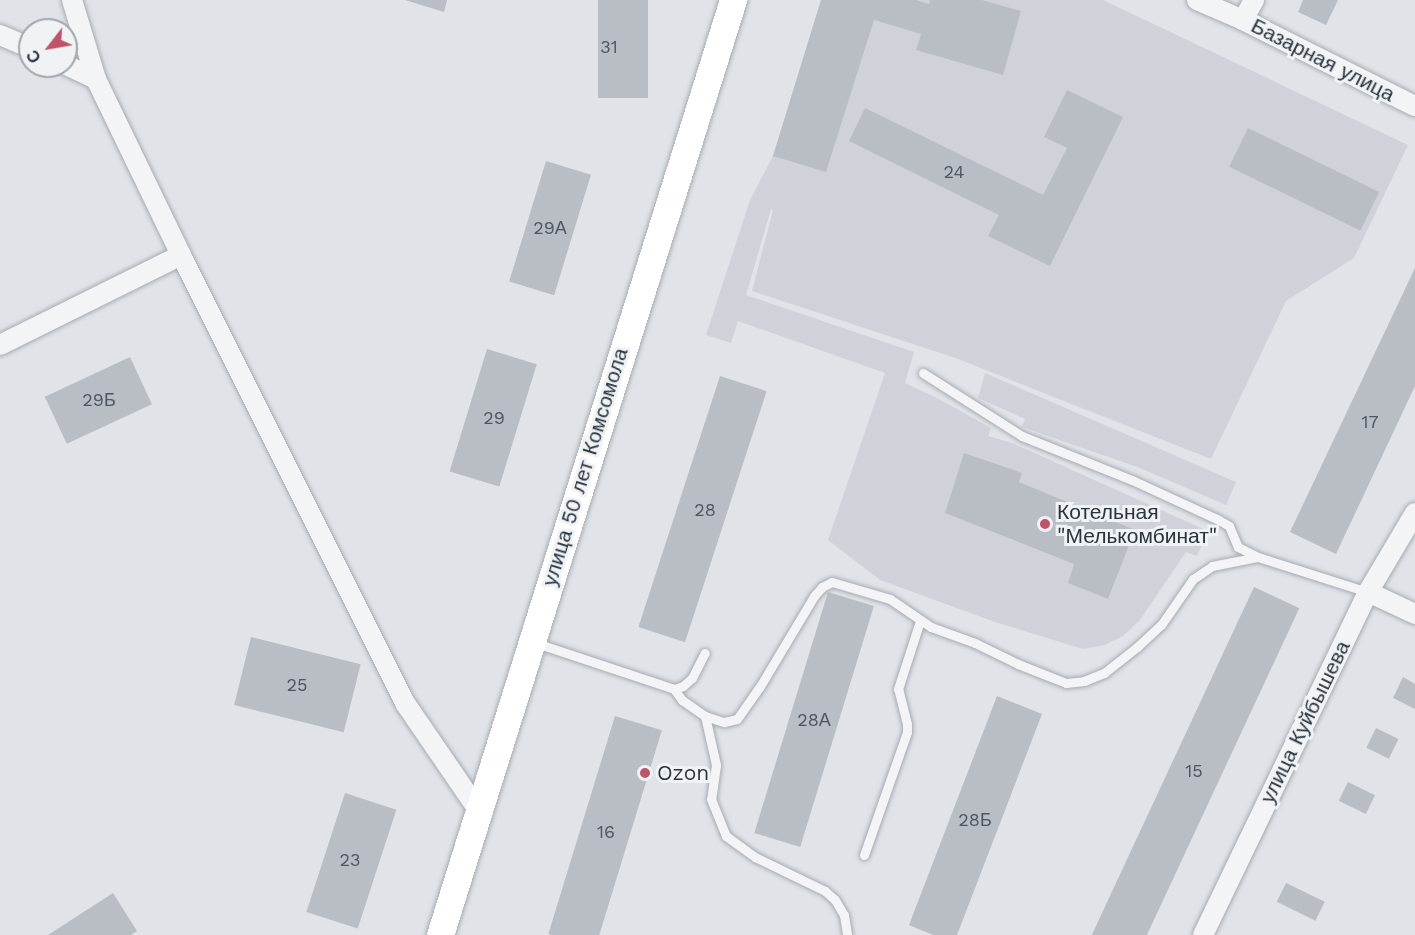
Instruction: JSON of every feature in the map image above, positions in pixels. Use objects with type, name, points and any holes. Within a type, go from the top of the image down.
[{"type":"street","points":[[72,0],[96,79],[181,255],[405,703],[479,811]]},
{"type":"street","name":"улица 50 лет Комсомола","points":[[440,935],[530,641],[733,0]]},
{"type":"street","name":"Базарная улица","points":[[1197,0],[1243,20],[1415,106]]},
{"type":"street","points":[[1243,20],[1254,0]]},
{"type":"street","points":[[0,35],[18,43]]},
{"type":"street","points":[[78,71],[96,79]]},
{"type":"street","points":[[0,345],[181,255]]},
{"type":"street","name":"улица Куйбышева","points":[[1203,935],[1368,592],[1415,513]]},
{"type":"street","points":[[1368,592],[1415,614]]},
{"type":"lane","points":[[922,373],[1022,436],[1132,480],[1219,520],[1234,532],[1238,547],[1258,557],[1368,592]]},
{"type":"lane","points":[[530,641],[674,689],[682,700],[705,716],[724,722],[737,719],[741,714],[814,596],[826,584],[838,583],[890,599],[920,621],[1066,683],[1084,681],[1104,673],[1154,633],[1198,573],[1233,560],[1258,557]]},
{"type":"lane","points":[[864,855],[907,732],[898,689],[920,621]]},
{"type":"lane","points":[[674,689],[683,686],[692,678],[705,653]]},
{"type":"lane","points":[[705,716],[716,765],[711,799],[726,836],[755,857],[825,891],[835,900],[844,915],[847,935]]},
{"type":"shaded area","points":[[821,0],[1103,0],[1408,145],[1354,258],[1286,301],[1211,459],[958,359],[752,291],[773,210],[771,209],[746,295],[914,352],[905,383],[991,428],[988,436],[1012,443],[1208,531],[1197,556],[1186,552],[1140,620],[1123,636],[1105,645],[1083,649],[995,622],[880,580],[828,540],[885,373],[738,321],[731,343],[706,335],[750,200],[773,156]]},
{"type":"shaded area","points":[[985,373],[1236,482],[1226,505],[1140,468],[1022,427],[1025,419],[978,398]]},
{"type":"building","points":[[405,0],[447,0],[444,12]]},
{"type":"building","points":[[598,0],[648,0],[648,98],[598,98]]},
{"type":"building","points":[[821,0],[916,0],[929,4],[930,0],[982,0],[1021,11],[1003,75],[916,50],[921,34],[874,20],[826,172],[773,156]]},
{"type":"building","points":[[1303,0],[1338,0],[1326,25],[1298,12]]},
{"type":"building","points":[[1067,90],[1123,117],[1050,266],[988,236],[999,215],[849,141],[865,108],[1043,195],[1067,148],[1044,137]]},
{"type":"building","points":[[1248,128],[1379,192],[1360,231],[1229,167]]},
{"type":"building","points":[[546,161],[591,175],[554,295],[509,281]]},
{"type":"building","points":[[1415,268],[1415,386],[1336,554],[1290,532]]},
{"type":"building","points":[[487,349],[537,364],[499,487],[450,471]]},
{"type":"building","points":[[130,357],[152,404],[67,444],[45,397]]},
{"type":"building","points":[[720,376],[767,391],[685,642],[638,627]]},
{"type":"building","name":"Котельная \"Мелькомбинат\"","points":[[964,453],[1022,473],[1019,482],[1135,530],[1108,599],[1068,583],[1074,564],[945,513]]},
{"type":"building","points":[[1254,587],[1299,608],[1147,935],[1092,935]]},
{"type":"building","points":[[828,592],[874,606],[800,847],[754,833]]},
{"type":"building","points":[[251,637],[361,664],[344,732],[234,705]]},
{"type":"building","points":[[1403,677],[1415,684],[1415,709],[1393,698]]},
{"type":"building","points":[[997,696],[1042,714],[957,935],[933,935],[909,925]]},
{"type":"building","points":[[615,716],[662,730],[599,935],[548,934]]},
{"type":"building","points":[[1376,728],[1398,739],[1389,759],[1366,748]]},
{"type":"building","points":[[1348,782],[1375,795],[1366,814],[1339,801]]},
{"type":"building","points":[[345,793],[396,810],[358,929],[306,912]]},
{"type":"building","points":[[1286,883],[1325,902],[1315,921],[1277,902]]},
{"type":"building","points":[[113,893],[137,931],[131,935],[48,935]]},
{"type":"place","name":"Котельная \"Мелькомбинат\"","points":[[1045,524]]},
{"type":"place","name":"Ozon","points":[[645,773]]}]
